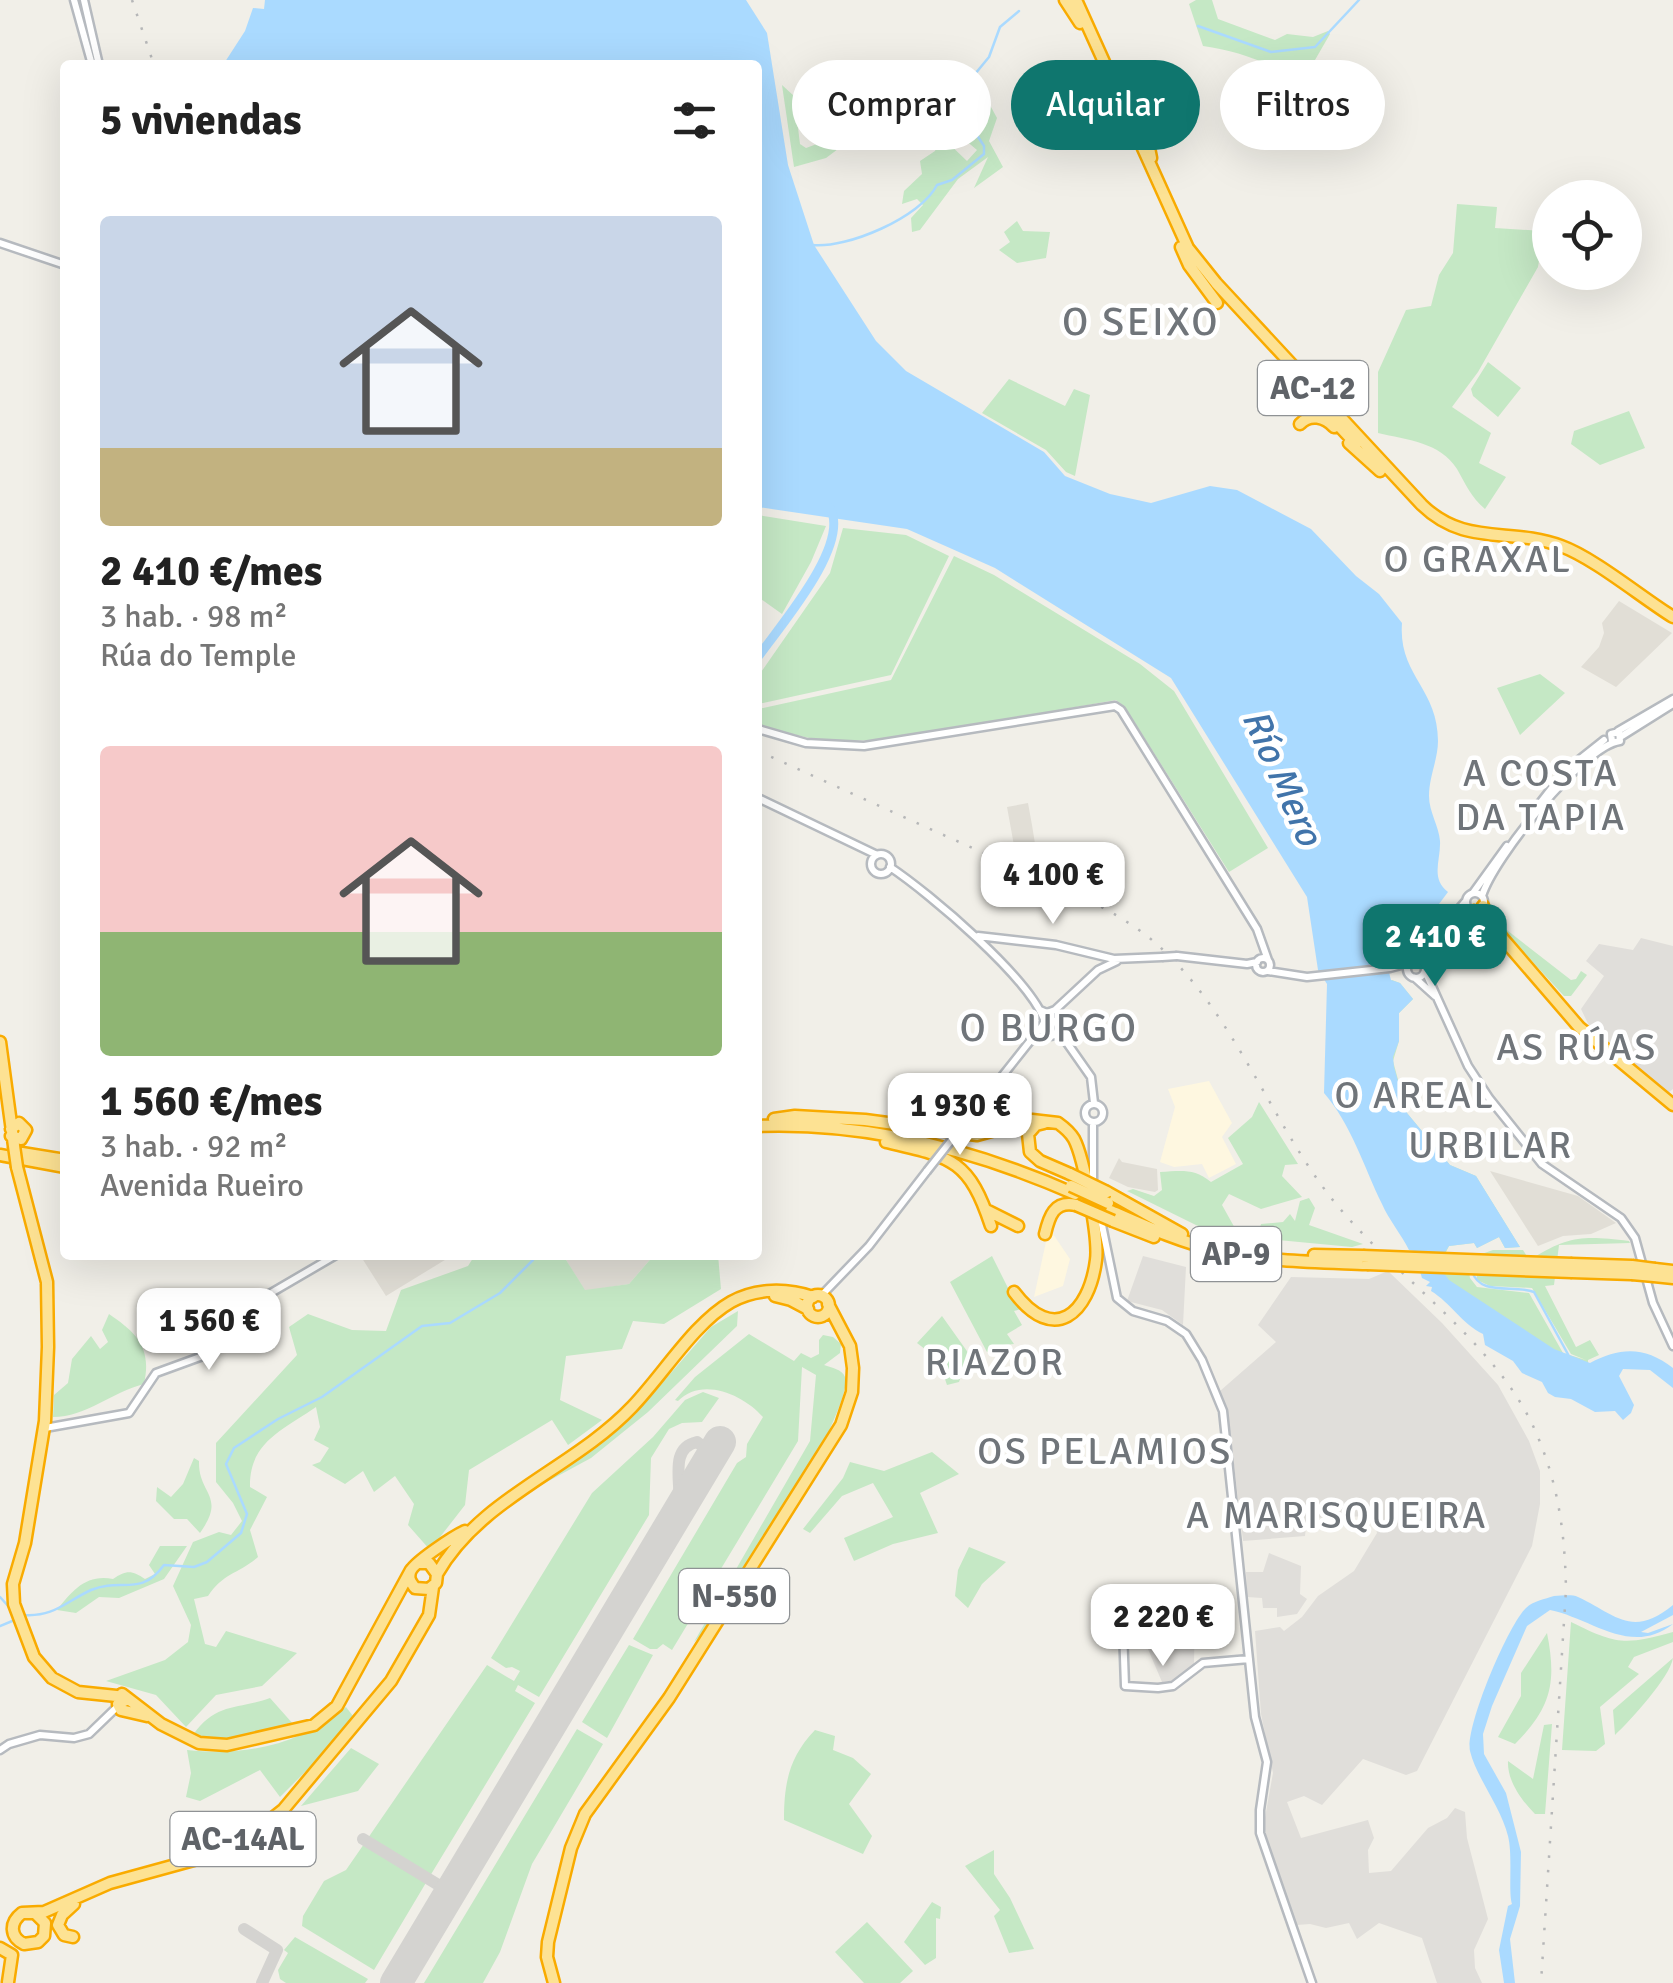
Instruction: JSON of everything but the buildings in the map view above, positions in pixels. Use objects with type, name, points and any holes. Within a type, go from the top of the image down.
[{"type":"highway","name":"AC-12","points":[[1068,0],[1188,248],[1431,514],[1464,531],[1538,540],[1578,554],[1673,617]]},
{"type":"highway","name":"AC-12","points":[[1068,0],[1181,247],[1211,287],[1380,470],[1424,516],[1444,530],[1471,539],[1554,550],[1625,586]]},
{"type":"highway","points":[[1152,150],[1170,210]]},
{"type":"highway","points":[[1181,247],[1217,302]]},
{"type":"highway","points":[[1300,424],[1312,417],[1327,420],[1380,470]]},
{"type":"highway","points":[[1578,554],[1673,617]]},
{"type":"highway","points":[[1599,573],[1673,617]]},
{"type":"highway","points":[[1478,909],[1572,1020],[1670,1102]]},
{"type":"highway","points":[[0,1042],[18,1167],[48,1288],[48,1390],[24,1543],[13,1584],[15,1606],[39,1664],[57,1682],[157,1715]]},
{"type":"highway","points":[[774,1120],[818,1116],[978,1136],[1032,1120],[1051,1120],[1065,1128],[1079,1152],[1096,1239],[1096,1265],[1084,1302],[1069,1317],[1050,1320],[1014,1292]]},
{"type":"highway","name":"AP-9","points":[[762,1122],[846,1124],[932,1138],[990,1154],[1073,1190],[1183,1247],[1228,1257],[1673,1272]]},
{"type":"highway","name":"AP-9","points":[[762,1123],[836,1129],[950,1149],[1073,1190]]},
{"type":"highway","points":[[1030,1301],[1047,1315],[1060,1316],[1072,1310],[1085,1291],[1093,1253],[1074,1148],[1060,1128],[1048,1123],[1036,1125],[1027,1140],[1030,1152],[1073,1190],[1108,1209]]},
{"type":"highway","points":[[836,1129],[949,1160],[972,1180],[990,1226]]},
{"type":"highway","points":[[0,1152],[60,1162]]},
{"type":"highway","points":[[1045,1234],[1052,1211],[1073,1190]]},
{"type":"highway","points":[[986,1209],[1018,1226]]},
{"type":"highway","name":"AP-9","points":[[1108,1209],[1182,1234],[1264,1252],[1365,1260]]},
{"type":"highway","points":[[102,1691],[199,1743],[227,1745],[314,1725],[337,1706],[415,1566],[616,1424],[704,1324],[730,1302],[759,1292],[793,1292],[819,1301],[813,1316],[822,1316],[834,1324],[852,1355]]},
{"type":"highway","name":"N-550","points":[[554,1983],[547,1957],[548,1942],[581,1822],[638,1745],[832,1444],[852,1392],[852,1355],[845,1333],[819,1301]]},
{"type":"highway","points":[[390,1608],[426,1589],[468,1530]]},
{"type":"highway","points":[[415,1566],[433,1566],[438,1574]]},
{"type":"highway","points":[[415,1566],[410,1580],[426,1589]]},
{"type":"highway","name":"AC-14AL","points":[[0,1945],[18,1940],[28,1945],[38,1942],[58,1913],[80,1898],[110,1883],[212,1854],[256,1832],[282,1810],[364,1716],[420,1632],[427,1606],[426,1589]]},
{"type":"highway","points":[[84,1694],[128,1693],[182,1737]]},
{"type":"highway","points":[[73,1937],[61,1932],[58,1920],[80,1898]]},
{"type":"highway","name":"AC-14AL","points":[[0,1945],[22,1914],[80,1898]]},
{"type":"highway","points":[[36,1913],[46,1928]]},
{"type":"highway","points":[[13,1924],[18,1940]]},
{"type":"highway","points":[[0,1945],[12,1955],[8,1982]]},
{"type":"main road","points":[[74,0],[93,60]]},
{"type":"main road","points":[[84,0],[94,60]]},
{"type":"main road","points":[[0,244],[60,263]]},
{"type":"main road","points":[[1478,909],[1473,892],[1551,791],[1611,739],[1618,742],[1620,734],[1637,719],[1673,702]]},
{"type":"main road","points":[[1620,734],[1673,702]]},
{"type":"main road","points":[[762,730],[806,743],[877,745],[1116,706],[1257,929],[1264,946],[1263,964]]},
{"type":"main road","points":[[1630,730],[1637,719]]},
{"type":"main road","points":[[762,800],[848,844],[886,856],[888,869],[972,934],[1039,1009],[1049,1014],[1098,970],[1123,959]]},
{"type":"main road","points":[[972,934],[1123,959],[1190,957],[1263,964],[1314,976],[1390,968],[1412,961],[1478,909],[1486,884],[1525,826]]},
{"type":"main road","points":[[848,844],[871,863],[876,873],[888,869]]},
{"type":"main road","points":[[871,863],[877,855]]},
{"type":"main road","points":[[1390,968],[1420,977],[1430,948],[1459,917],[1478,909]]},
{"type":"main road","points":[[1459,917],[1478,909]]},
{"type":"main road","points":[[996,957],[995,944],[1007,941]]},
{"type":"main road","points":[[1091,955],[1098,960],[1098,970]]},
{"type":"main road","points":[[1412,961],[1425,968],[1480,1085],[1542,1164],[1621,1218],[1630,1230],[1649,1293],[1673,1346]]},
{"type":"main road","points":[[1411,975],[1412,961]]},
{"type":"main road","points":[[1411,975],[1428,988],[1443,1010]]},
{"type":"main road","points":[[1026,1046],[1053,1031],[1058,1007]]},
{"type":"main road","points":[[1039,1009],[1043,1024],[1069,1044],[1091,1077],[1094,1103]]},
{"type":"main road","points":[[1043,1024],[1053,1031]]},
{"type":"main road","points":[[819,1301],[870,1246],[1043,1024]]},
{"type":"main road","points":[[1093,1122],[1103,1112],[1094,1103]]},
{"type":"main road","points":[[1094,1103],[1084,1113],[1093,1122],[1093,1181],[1108,1209],[1117,1298],[1133,1311],[1167,1321],[1186,1334],[1202,1360],[1223,1411],[1255,1718],[1267,1762],[1260,1832],[1312,1983]]},
{"type":"main road","points":[[44,1428],[130,1413],[156,1373],[211,1353],[214,1330],[238,1310],[327,1260]]},
{"type":"main road","points":[[1122,1600],[1125,1686],[1174,1686],[1203,1664],[1250,1660]]},
{"type":"main road","points":[[0,1750],[40,1735],[80,1737],[123,1705]]},
{"type":"shaded area","points":[[1619,601],[1672,633],[1616,687],[1581,667],[1599,647],[1604,633],[1602,623]]},
{"type":"shaded area","points":[[1028,803],[1038,862],[1015,851],[1007,807]]},
{"type":"shaded area","points":[[1641,938],[1673,946],[1673,1089],[1668,1093],[1593,1034],[1581,1009],[1604,976],[1586,961],[1599,944],[1633,950]]},
{"type":"shaded area","points":[[1209,1081],[1232,1123],[1222,1137],[1236,1164],[1209,1178],[1202,1164],[1174,1167],[1160,1162],[1175,1107],[1168,1089]]},
{"type":"shaded area","points":[[1119,1158],[1122,1162],[1157,1169],[1158,1190],[1128,1187],[1109,1178]]},
{"type":"shaded area","points":[[1490,1171],[1578,1196],[1616,1223],[1591,1234],[1563,1236],[1538,1246]]},
{"type":"shaded area","points":[[1049,1228],[1070,1259],[1063,1286],[1034,1297]]},
{"type":"shaded area","points":[[1143,1256],[1186,1267],[1183,1325],[1162,1310],[1127,1301]]},
{"type":"shaded area","points":[[363,1260],[445,1260],[386,1296]]},
{"type":"shaded area","points":[[566,1260],[650,1260],[629,1284],[585,1291]]},
{"type":"shaded area","points":[[1388,1271],[1498,1385],[1529,1441],[1540,1471],[1540,1504],[1532,1546],[1417,1771],[1406,1775],[1363,1759],[1322,1805],[1304,1796],[1287,1802],[1301,1838],[1368,1820],[1374,1838],[1368,1850],[1369,1873],[1391,1871],[1428,1828],[1447,1818],[1455,1808],[1465,1812],[1467,1838],[1488,1919],[1474,1950],[1475,1968],[1482,1983],[1437,1983],[1422,1938],[1379,1923],[1357,1939],[1349,1923],[1326,1928],[1297,1925],[1269,1853],[1264,1823],[1273,1773],[1261,1714],[1255,1631],[1280,1627],[1284,1631],[1302,1617],[1318,1596],[1354,1571],[1377,1533],[1373,1516],[1307,1518],[1305,1536],[1243,1541],[1228,1414],[1220,1391],[1276,1342],[1258,1325],[1291,1277],[1369,1279]]},
{"type":"shaded area","points":[[1269,1553],[1301,1566],[1300,1594],[1307,1599],[1297,1614],[1277,1617],[1277,1608],[1263,1608],[1262,1598],[1247,1597],[1246,1572],[1263,1572]]},
{"type":"shaded area","points":[[1195,1606],[1194,1664],[1176,1680],[1162,1682],[1145,1642],[1151,1614],[1162,1607]]},
{"type":"green space","points":[[1212,0],[1218,19],[1275,40],[1287,34],[1330,34],[1315,60],[1256,60],[1203,46],[1189,4]]},
{"type":"green space","points":[[782,85],[792,94],[792,150],[837,150],[826,158],[794,167]]},
{"type":"green space","points":[[991,107],[997,118],[991,135]]},
{"type":"green space","points":[[991,145],[1003,167],[974,188],[988,157],[958,179],[920,230],[912,232],[911,218],[923,205],[917,199],[902,204],[904,191],[922,174],[920,161],[935,150],[956,150],[967,161],[977,150],[991,150]]},
{"type":"green space","points":[[1457,204],[1497,207],[1495,228],[1532,230],[1532,278],[1478,372],[1452,407],[1491,433],[1479,463],[1506,477],[1485,509],[1442,453],[1378,433],[1378,372],[1406,310],[1431,306],[1439,275],[1453,253]]},
{"type":"green space","points":[[1017,221],[1023,231],[1050,232],[1046,258],[1017,263],[999,250],[1010,242],[1004,232]]},
{"type":"green space","points":[[1488,362],[1521,388],[1498,417],[1473,396],[1471,389]]},
{"type":"green space","points":[[1009,379],[1065,406],[1074,389],[1090,395],[1075,476],[1066,472],[1046,450],[982,413]]},
{"type":"green space","points":[[1629,411],[1645,448],[1600,465],[1571,444],[1574,431]]},
{"type":"green space","points":[[762,516],[826,526],[782,614],[762,600]]},
{"type":"green space","points":[[843,528],[906,535],[949,556],[891,675],[762,703],[762,671],[830,573]]},
{"type":"green space","points":[[954,556],[994,575],[1140,664],[1174,691],[1268,848],[1229,872],[1125,707],[1116,700],[888,740],[822,741],[762,727],[762,708],[891,680]]},
{"type":"green space","points":[[1540,674],[1565,693],[1520,735],[1497,688]]},
{"type":"green space","points":[[1494,920],[1571,980],[1581,971],[1587,975],[1571,996],[1564,996]]},
{"type":"green space","points":[[1392,980],[1400,983],[1413,999],[1399,1013],[1399,1041],[1393,1061],[1407,1113],[1450,1165],[1476,1176],[1520,1247],[1505,1248],[1499,1237],[1477,1248],[1474,1243],[1449,1246],[1445,1254],[1466,1255],[1470,1278],[1477,1287],[1529,1293],[1563,1353],[1586,1360],[1571,1354],[1532,1288],[1490,1286],[1477,1280],[1476,1256],[1493,1250],[1523,1250],[1528,1258],[1533,1258],[1557,1245],[1578,1239],[1629,1241],[1559,1245],[1554,1285],[1545,1286],[1576,1347],[1590,1340],[1599,1355],[1588,1363],[1573,1362],[1444,1282],[1375,998]]},
{"type":"green space","points":[[1259,1102],[1298,1164],[1285,1165],[1282,1176],[1302,1197],[1261,1209],[1229,1194],[1222,1205],[1241,1239],[1206,1230],[1127,1191],[1133,1189],[1154,1196],[1162,1190],[1160,1172],[1193,1172],[1211,1182],[1243,1164],[1228,1138],[1252,1117]]},
{"type":"green space","points":[[1309,1198],[1315,1208],[1309,1225],[1363,1244],[1352,1247],[1257,1238],[1261,1224],[1283,1222],[1290,1214],[1295,1221],[1300,1201]]},
{"type":"green space","points":[[992,1256],[1012,1296],[1025,1308],[1014,1311],[1022,1325],[1007,1334],[1014,1344],[987,1352],[950,1282]]},
{"type":"green space","points":[[472,1260],[566,1260],[585,1290],[629,1284],[650,1260],[718,1260],[721,1289],[664,1324],[633,1321],[622,1349],[566,1356],[560,1400],[602,1420],[568,1445],[552,1420],[469,1470],[465,1505],[430,1550],[408,1525],[414,1504],[395,1476],[374,1492],[363,1471],[345,1484],[312,1465],[320,1462],[329,1448],[314,1440],[320,1427],[316,1407],[270,1439],[255,1459],[250,1487],[267,1497],[250,1530],[258,1557],[225,1578],[208,1596],[194,1599],[205,1644],[216,1647],[226,1631],[297,1653],[262,1686],[216,1695],[186,1727],[156,1695],[106,1681],[165,1660],[188,1642],[191,1625],[173,1586],[193,1542],[219,1532],[231,1535],[242,1521],[216,1482],[216,1443],[297,1355],[289,1327],[308,1314],[352,1330],[386,1331],[401,1290],[468,1266]]},
{"type":"green space","points":[[738,1311],[737,1326],[648,1412],[591,1458],[543,1484],[636,1413],[711,1327]]},
{"type":"green space","points":[[109,1314],[134,1335],[144,1351],[144,1384],[77,1413],[53,1417],[54,1395],[68,1383],[72,1359],[91,1336],[100,1349],[108,1342],[102,1330]]},
{"type":"green space","points":[[942,1316],[969,1354],[959,1382],[947,1385],[938,1359],[917,1343]]},
{"type":"green space","points":[[749,1334],[794,1361],[801,1353],[811,1358],[819,1354],[823,1335],[833,1337],[841,1344],[840,1353],[824,1365],[844,1374],[844,1393],[819,1455],[706,1630],[694,1642],[810,1441],[816,1375],[802,1367],[798,1441],[672,1650],[663,1644],[650,1649],[633,1639],[737,1463],[746,1457],[747,1444],[763,1417],[745,1402],[722,1391],[699,1390],[675,1400],[695,1377]]},
{"type":"green space","points":[[703,1392],[719,1398],[702,1422],[682,1423],[669,1429],[651,1458],[649,1515],[539,1697],[518,1685],[515,1691],[535,1703],[430,1876],[368,1838],[487,1665],[514,1681],[520,1671],[491,1658],[592,1493],[653,1437],[685,1400]]},
{"type":"green space","points":[[932,1452],[959,1474],[920,1493],[938,1533],[893,1544],[854,1561],[844,1538],[893,1517],[873,1483],[842,1496],[810,1533],[803,1529],[843,1478],[850,1462],[884,1471]]},
{"type":"green space","points":[[194,1458],[199,1461],[211,1502],[208,1520],[200,1533],[187,1519],[174,1519],[156,1501],[157,1487],[171,1497],[183,1484]]},
{"type":"green space","points":[[160,1546],[187,1546],[164,1579],[119,1598],[99,1597],[76,1613],[57,1610],[88,1581],[113,1579],[129,1572],[145,1579],[155,1574],[149,1565]]},
{"type":"green space","points":[[969,1547],[1006,1562],[982,1584],[968,1608],[955,1596],[958,1570]]},
{"type":"green space","points":[[1571,1622],[1621,1640],[1673,1632],[1673,1642],[1634,1657],[1628,1667],[1639,1674],[1600,1707],[1605,1744],[1596,1751],[1562,1750]]},
{"type":"green space","points":[[1547,1633],[1551,1666],[1548,1694],[1537,1719],[1515,1744],[1498,1737],[1521,1696],[1521,1673]]},
{"type":"green space","points":[[629,1645],[653,1655],[607,1738],[582,1722]]},
{"type":"green space","points":[[1673,1658],[1658,1687],[1615,1735],[1613,1710]]},
{"type":"green space","points":[[270,1698],[294,1725],[244,1738],[193,1735],[219,1712]]},
{"type":"green space","points":[[346,1707],[353,1716],[280,1797],[260,1770],[200,1801],[186,1797],[191,1773],[187,1750],[231,1751],[272,1745],[310,1731]]},
{"type":"green space","points":[[1552,1724],[1545,1814],[1535,1814],[1520,1797],[1508,1761],[1533,1779],[1544,1725]]},
{"type":"green space","points":[[577,1729],[603,1744],[532,1864],[500,1952],[483,1983],[424,1983]]},
{"type":"green space","points":[[815,1730],[835,1736],[833,1750],[853,1758],[871,1774],[849,1804],[872,1836],[863,1854],[784,1820],[790,1771],[799,1750]]},
{"type":"green space","points":[[351,1748],[379,1764],[358,1791],[301,1806]]},
{"type":"green space","points":[[364,1844],[427,1881],[374,1970],[302,1926],[303,1916],[324,1881],[346,1870]]},
{"type":"green space","points":[[994,1850],[994,1874],[1034,1949],[1009,1953],[994,1916],[1000,1910],[965,1866]]},
{"type":"green space","points":[[932,1902],[941,1907],[940,1919],[936,1918],[936,1958],[925,1965],[904,1942]]},
{"type":"green space","points":[[867,1922],[913,1971],[900,1983],[864,1983],[835,1952]]},
{"type":"green space","points":[[295,1937],[368,1979],[365,1983],[286,1983],[280,1979],[278,1970],[288,1953],[284,1950]]},
{"type":"water","name":"Río Mero","points":[[265,0],[746,0],[767,33],[788,165],[814,245],[876,341],[906,371],[1044,452],[1065,476],[1110,494],[1151,503],[1210,486],[1237,490],[1311,529],[1379,594],[1402,623],[1406,656],[1436,723],[1438,748],[1429,796],[1440,841],[1439,881],[1448,892],[1411,949],[1386,961],[1391,980],[1400,983],[1413,999],[1399,1013],[1394,1067],[1407,1113],[1450,1165],[1476,1176],[1520,1247],[1505,1248],[1499,1237],[1477,1248],[1474,1243],[1449,1246],[1443,1272],[1449,1280],[1554,1349],[1590,1363],[1632,1351],[1663,1361],[1673,1368],[1673,1388],[1650,1370],[1623,1369],[1619,1376],[1634,1405],[1623,1420],[1615,1411],[1595,1412],[1571,1399],[1555,1397],[1542,1382],[1522,1373],[1513,1361],[1485,1345],[1483,1334],[1431,1291],[1432,1287],[1426,1286],[1430,1282],[1422,1278],[1414,1251],[1409,1250],[1388,1216],[1349,1132],[1324,1093],[1327,984],[1318,970],[1307,897],[1171,678],[995,568],[907,529],[762,508],[762,60],[226,60],[245,31],[253,8],[264,9]]},
{"type":"water","points":[[1554,1596],[1575,1596],[1635,1622],[1659,1615],[1673,1605],[1673,1615],[1641,1632],[1673,1624],[1642,1637],[1626,1636],[1550,1610],[1527,1626],[1483,1734],[1484,1754],[1506,1793],[1521,1852],[1520,1906],[1510,1939],[1515,1983],[1504,1983],[1499,1950],[1508,1906],[1512,1904],[1509,1844],[1505,1825],[1473,1761],[1470,1739],[1489,1677],[1518,1618],[1532,1604]]},
{"type":"waterway","points":[[1198,26],[1271,52],[1315,47],[1359,0]]},
{"type":"waterway","points":[[812,245],[844,242],[900,219],[937,185],[952,180],[984,154],[984,146],[973,129],[969,94],[1000,27],[1019,11]]},
{"type":"waterway","points":[[762,652],[822,563],[834,524],[830,508]]},
{"type":"waterway","points":[[24,1615],[52,1611],[91,1590],[147,1581],[164,1565],[194,1567],[207,1562],[241,1533],[247,1514],[226,1464],[234,1448],[278,1419],[322,1397],[422,1326],[450,1323],[500,1293],[533,1260]]},
{"type":"waterway","points":[[1472,1271],[1476,1279],[1490,1287],[1534,1292],[1570,1358]]},
{"type":"waterway","points":[[0,1597],[9,1607]]},
{"type":"waterway","points":[[0,1626],[17,1619]]},
{"type":"taxiway","points":[[677,1514],[682,1453],[697,1442],[713,1454]]},
{"type":"taxiway","points":[[363,1839],[450,1892]]},
{"type":"taxiway","points":[[244,1929],[277,1950],[262,1983]]},
{"type":"runway","points":[[396,1983],[720,1442]]},
{"type":"railway","points":[[132,0],[152,60]]},
{"type":"railway","points":[[762,753],[1075,894],[1147,936],[1199,989],[1221,1020],[1300,1152],[1344,1214],[1463,1331],[1515,1394],[1534,1428],[1549,1468],[1562,1527],[1566,1590],[1541,1983]]},
{"type":"district","name":"O SEIXO","points":[[1141,321]]},
{"type":"district","name":"O GRAXAL","points":[[1478,559]]},
{"type":"district","name":"A COSTA DA TAPIA","points":[[1541,794]]},
{"type":"district","name":"O BURGO","points":[[1049,1027]]},
{"type":"district","name":"AS RÚAS","points":[[1577,1047]]},
{"type":"district","name":"O AREAL","points":[[1415,1095]]},
{"type":"district","name":"URBILAR","points":[[1491,1145]]},
{"type":"district","name":"RIAZOR","points":[[995,1362]]},
{"type":"district","name":"OS PELAMIOS","points":[[1105,1451]]},
{"type":"district","name":"A MARISQUEIRA","points":[[1337,1515]]}]
